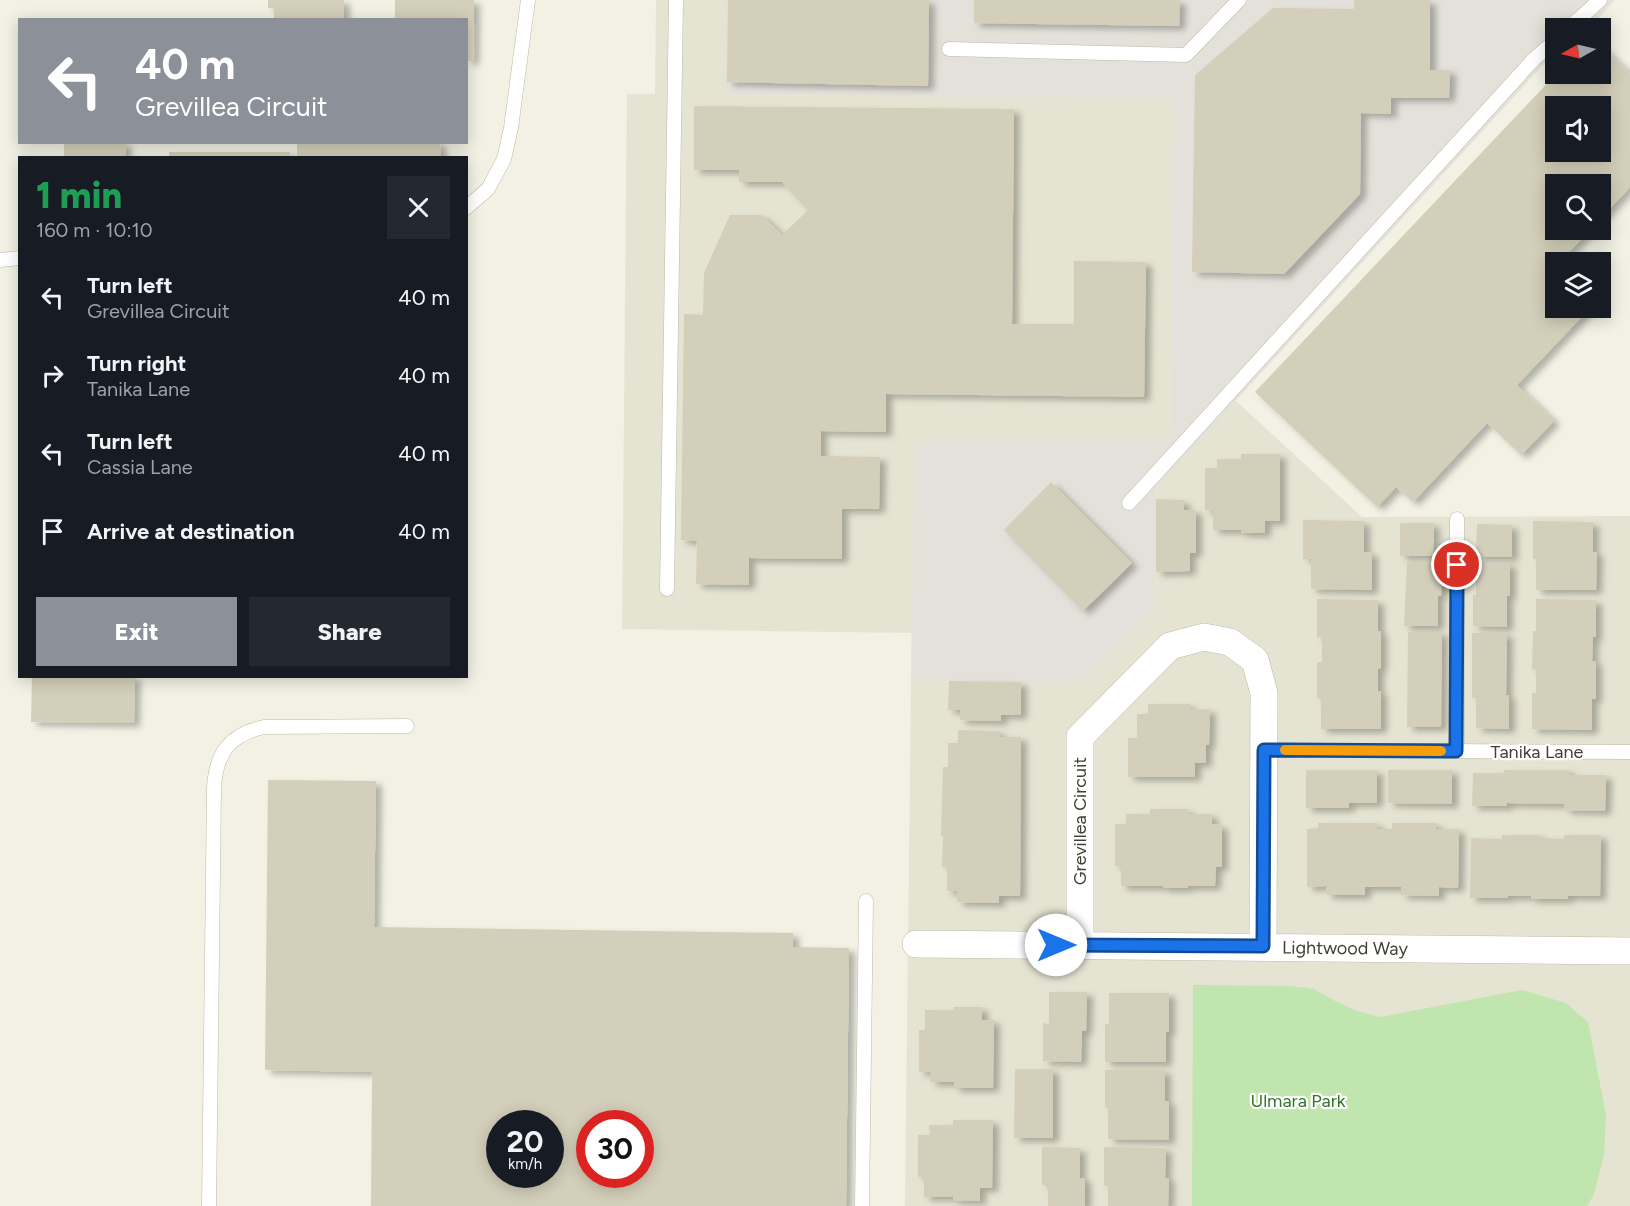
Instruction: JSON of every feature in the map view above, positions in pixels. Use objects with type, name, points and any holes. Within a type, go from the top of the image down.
[{"type":"street","name":"Grevillea Circuit","points":[[1080,945],[1080,737],[1170,646],[1204,637],[1230,642],[1255,660],[1264,693],[1263,946]]},
{"type":"street","name":"Lightwood Way","points":[[916,944],[1630,951]]},
{"type":"lane","points":[[468,206],[488,189],[504,159],[511,128],[528,0]]},
{"type":"lane","points":[[667,589],[676,0]]},
{"type":"lane","points":[[949,49],[1186,55],[1239,0]]},
{"type":"lane","points":[[1580,18],[1600,0]]},
{"type":"lane","points":[[1129,503],[1545,50]]},
{"type":"lane","points":[[0,260],[18,258]]},
{"type":"lane","points":[[1456,751],[1457,519]]},
{"type":"lane","points":[[209,1206],[214,788],[219,759],[226,747],[236,738],[264,726],[407,726]]},
{"type":"lane","name":"Tanika Lane","points":[[1264,750],[1630,752]]},
{"type":"lane","points":[[862,1206],[866,901]]},
{"type":"shaded area","points":[[656,0],[726,0],[726,95],[1174,99],[1170,443],[915,441],[912,633],[622,629],[627,94],[655,94]]},
{"type":"shaded area","points":[[726,0],[1614,1],[1598,18],[1545,18],[1545,64],[1154,490],[1154,611],[1079,683],[911,681],[914,441],[1170,442],[1173,99],[725,95]]},
{"type":"shaded area","points":[[1235,400],[1362,517],[1630,516],[1630,1206],[905,1206],[911,681],[1079,683],[1154,611],[1154,490]]},
{"type":"green space","name":"Ulmara Park","points":[[1193,985],[1291,986],[1314,989],[1357,1011],[1380,1017],[1522,990],[1566,1003],[1588,1022],[1606,1115],[1604,1155],[1594,1194],[1587,1206],[1192,1206]]},
{"type":"building","points":[[268,0],[344,0],[344,18],[274,18],[274,8],[268,8]]},
{"type":"building","points":[[395,0],[474,0],[473,61],[468,61],[468,18],[395,18]]},
{"type":"building","points":[[728,0],[929,0],[928,86],[727,82]]},
{"type":"building","points":[[974,0],[1180,0],[1179,26],[974,23]]},
{"type":"building","points":[[1354,0],[1430,0],[1430,70],[1450,70],[1449,98],[1391,98],[1391,114],[1361,113],[1360,194],[1284,274],[1192,272],[1195,75],[1273,8],[1354,9]]},
{"type":"building","points":[[1611,55],[1630,73],[1630,187],[1611,207],[1611,174],[1545,174],[1545,240],[1580,240],[1569,252],[1545,252],[1545,318],[1581,318],[1517,385],[1554,421],[1521,455],[1487,423],[1413,502],[1396,487],[1377,507],[1255,392],[1547,84],[1611,84]]},
{"type":"building","points":[[694,106],[1014,109],[1012,324],[1074,324],[1074,261],[1146,262],[1144,397],[886,394],[886,432],[821,431],[821,456],[880,457],[879,509],[842,509],[842,559],[749,558],[749,585],[696,584],[697,541],[681,540],[684,314],[703,315],[704,273],[730,215],[762,215],[782,235],[808,210],[782,182],[739,182],[739,170],[694,170]]},
{"type":"building","points":[[64,144],[126,144],[125,156],[64,156]]},
{"type":"building","points":[[297,144],[440,144],[441,156],[297,156]]},
{"type":"building","points":[[169,152],[290,152],[290,156],[169,156]]},
{"type":"building","points":[[1241,454],[1280,454],[1280,521],[1265,521],[1265,533],[1213,530],[1213,511],[1205,510],[1205,468],[1217,468],[1217,459],[1241,459]]},
{"type":"building","points":[[1051,482],[1132,563],[1083,611],[1004,530]]},
{"type":"building","points":[[1156,499],[1184,500],[1184,510],[1196,510],[1196,553],[1190,553],[1190,571],[1156,572]]},
{"type":"building","points":[[1303,520],[1364,521],[1364,552],[1372,552],[1372,590],[1311,589],[1311,559],[1303,559]]},
{"type":"building","points":[[1533,521],[1593,522],[1593,552],[1597,552],[1596,590],[1536,590]]},
{"type":"building","points":[[1400,523],[1434,523],[1433,556],[1400,556]]},
{"type":"building","points":[[1477,524],[1512,525],[1512,557],[1476,557]]},
{"type":"building","points":[[1407,562],[1442,562],[1441,596],[1438,596],[1438,626],[1404,626]]},
{"type":"building","points":[[1476,563],[1510,563],[1507,627],[1473,626]]},
{"type":"building","points":[[1317,599],[1378,600],[1378,631],[1381,631],[1381,668],[1378,669],[1378,691],[1381,691],[1381,729],[1321,729],[1321,698],[1317,698],[1317,662],[1322,662],[1322,636],[1317,637]]},
{"type":"building","points":[[1536,599],[1596,600],[1596,637],[1593,637],[1592,661],[1596,661],[1596,699],[1592,699],[1592,730],[1532,729],[1532,693],[1536,693],[1536,669],[1532,669],[1533,631],[1536,631]]},
{"type":"building","points":[[1408,632],[1442,632],[1441,727],[1407,727]]},
{"type":"building","points":[[1472,633],[1507,633],[1506,695],[1509,695],[1509,729],[1476,728],[1476,698],[1472,698]]},
{"type":"building","points":[[32,678],[135,678],[134,723],[31,722]]},
{"type":"building","points":[[949,681],[1021,682],[1021,715],[1001,715],[1001,721],[960,720],[960,710],[948,710]]},
{"type":"building","points":[[1148,704],[1190,704],[1190,710],[1210,709],[1206,763],[1195,763],[1195,777],[1128,777],[1128,738],[1137,738],[1137,714],[1148,714]]},
{"type":"building","points":[[958,730],[1000,731],[1000,737],[1021,737],[1020,896],[999,896],[999,903],[957,902],[957,891],[947,891],[947,867],[942,867],[943,836],[941,836],[943,767],[948,767],[948,743],[958,743]]},
{"type":"building","points":[[1306,770],[1377,770],[1377,803],[1349,803],[1349,808],[1306,808]]},
{"type":"building","points":[[1388,770],[1452,770],[1452,804],[1388,803]]},
{"type":"building","points":[[1504,770],[1569,770],[1569,775],[1606,775],[1605,811],[1565,810],[1564,804],[1507,803],[1507,806],[1472,806],[1473,773],[1504,773]]},
{"type":"building","points":[[268,780],[376,781],[374,927],[793,933],[793,947],[849,948],[846,1206],[371,1206],[372,1072],[265,1070]]},
{"type":"building","points":[[1150,809],[1188,809],[1188,814],[1212,814],[1212,824],[1222,825],[1222,867],[1216,867],[1215,886],[1163,888],[1163,886],[1121,886],[1121,866],[1115,866],[1115,824],[1126,824],[1126,814],[1150,814]]},
{"type":"building","points":[[1318,823],[1377,823],[1377,829],[1392,829],[1392,823],[1436,823],[1436,829],[1459,829],[1458,888],[1439,887],[1439,896],[1401,895],[1401,887],[1365,887],[1365,895],[1326,895],[1327,886],[1307,887],[1307,829],[1318,828]]},
{"type":"building","points":[[1502,835],[1540,835],[1540,838],[1564,839],[1564,835],[1601,835],[1600,896],[1568,896],[1568,899],[1531,899],[1531,896],[1470,898],[1471,838],[1502,839]]},
{"type":"building","points":[[1049,992],[1087,992],[1086,1031],[1082,1031],[1081,1062],[1043,1061],[1043,1023],[1049,1024]]},
{"type":"building","points":[[1109,993],[1169,993],[1166,1062],[1105,1062],[1105,1024],[1109,1024]]},
{"type":"building","points":[[954,1007],[982,1007],[982,1020],[994,1020],[993,1088],[954,1088],[954,1082],[930,1082],[931,1072],[919,1072],[919,1030],[925,1030],[925,1010],[954,1010]]},
{"type":"building","points":[[1015,1069],[1053,1069],[1053,1138],[1014,1138]]},
{"type":"building","points":[[1105,1070],[1165,1070],[1165,1101],[1169,1101],[1169,1140],[1108,1139]]},
{"type":"building","points":[[953,1120],[993,1120],[992,1188],[980,1188],[980,1201],[953,1200],[953,1197],[924,1197],[924,1177],[918,1177],[918,1135],[930,1135],[929,1125],[953,1125]]},
{"type":"building","points":[[1042,1147],[1080,1148],[1080,1178],[1085,1178],[1085,1206],[1048,1206],[1048,1185],[1042,1185]]},
{"type":"building","points":[[1104,1147],[1166,1148],[1165,1178],[1169,1178],[1168,1206],[1108,1206],[1108,1186],[1104,1185]]},
{"type":"slow traffic","points":[[1285,750],[1441,751]]},
{"type":"route","points":[[1056,945],[1263,946],[1264,750],[1456,751],[1457,565]]}]
